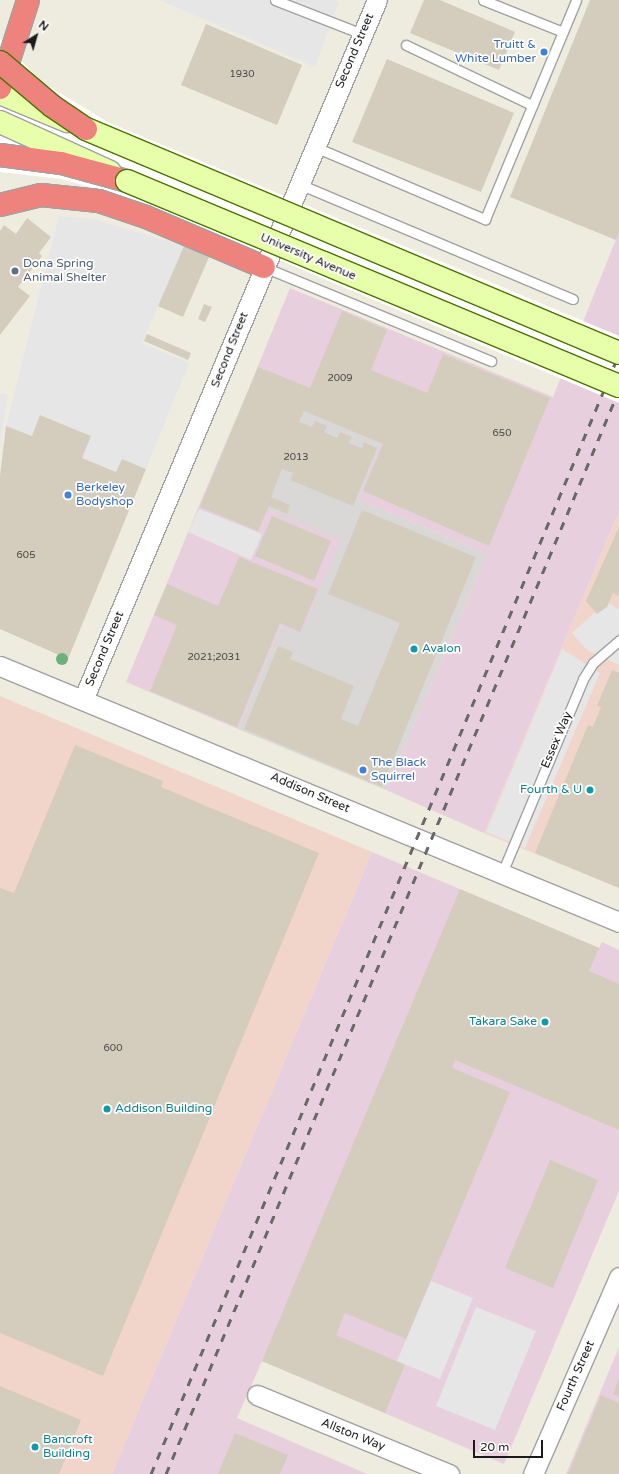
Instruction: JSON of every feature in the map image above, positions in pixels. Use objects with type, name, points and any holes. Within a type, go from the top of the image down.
[{"type":"highway","points":[[0,88],[28,0]]},
{"type":"highway","points":[[0,62],[42,98],[86,129]]},
{"type":"highway","points":[[0,155],[61,163],[127,181]]},
{"type":"highway","points":[[0,205],[41,195],[99,201],[146,217],[264,267]]},
{"type":"main road","points":[[0,93],[619,353]]},
{"type":"main road","name":"University Avenue","points":[[0,122],[82,157],[127,181],[619,386]]},
{"type":"street","name":"Second Street","points":[[83,700],[376,0]]},
{"type":"street","name":"Addison Street","points":[[0,666],[619,922]]},
{"type":"street","name":"Fourth Street","points":[[533,1474],[619,1277]]},
{"type":"street","name":"Allston Way","points":[[257,1395],[449,1474]]},
{"type":"lane","points":[[275,0],[362,34]]},
{"type":"lane","points":[[483,0],[563,32]]},
{"type":"lane","points":[[315,147],[484,218],[576,0]]},
{"type":"lane","points":[[406,45],[532,105]]},
{"type":"lane","points":[[299,184],[572,299]]},
{"type":"lane","points":[[264,267],[491,361]]},
{"type":"lane","name":"Essex Way","points":[[502,873],[583,679],[593,663],[619,640]]},
{"type":"shaded area","points":[[159,0],[333,0],[339,2],[315,67]]},
{"type":"shaded area","points":[[59,216],[93,219],[184,246],[142,343],[189,363],[146,469],[122,459],[116,472],[82,458],[91,436],[41,415],[32,436],[6,426]]},
{"type":"shaded area","points":[[619,232],[619,511],[484,833],[386,790],[487,554],[358,499],[381,443],[249,388],[290,288],[553,397]]},
{"type":"shaded area","points":[[249,388],[382,443],[358,499],[487,554],[386,790],[238,729],[281,626],[301,633],[267,509],[208,484]]},
{"type":"shaded area","points":[[0,394],[8,394],[0,442]]},
{"type":"shaded area","points":[[208,484],[341,540],[301,634],[281,626],[238,729],[126,682]]},
{"type":"shaded area","points":[[199,509],[262,534],[251,560],[188,532]]},
{"type":"shaded area","points":[[619,511],[619,888],[484,833]]},
{"type":"shaded area","points":[[607,602],[619,610],[619,665],[587,650],[572,633]]},
{"type":"shaded area","points":[[562,649],[600,673],[525,848],[486,832]]},
{"type":"shaded area","name":"Addison Building","points":[[0,696],[372,852],[112,1474],[0,1474]]},
{"type":"shaded area","points":[[372,852],[599,948],[602,942],[619,950],[619,1191],[504,1464],[262,1361],[237,1418],[367,1474],[112,1474]]},
{"type":"shaded area","points":[[431,1281],[473,1298],[440,1379],[397,1361]]},
{"type":"shaded area","points":[[476,1307],[536,1331],[495,1430],[436,1406]]},
{"type":"shaded area","points":[[619,1347],[619,1474],[566,1474]]},
{"type":"pier","points":[[0,39],[43,83],[108,122],[619,336],[619,403],[136,200],[61,179],[0,172]]},
{"type":"building","points":[[424,0],[440,0],[515,32],[499,70],[410,33]]},
{"type":"building","points":[[590,0],[619,0],[619,233],[616,240],[510,197]]},
{"type":"building","points":[[206,24],[302,65],[277,125],[181,85]]},
{"type":"building","points":[[387,59],[514,113],[481,192],[352,142]]},
{"type":"building","name":"Dona Spring Animal Shelter","points":[[27,218],[51,237],[39,253],[42,256],[18,287],[30,296],[0,335],[0,231],[4,225],[16,234]]},
{"type":"building","points":[[184,246],[209,257],[183,317],[158,306]]},
{"type":"building","points":[[204,304],[212,307],[205,322],[198,319]]},
{"type":"building","points":[[342,311],[387,330],[371,370],[427,393],[443,354],[550,398],[489,546],[363,491],[383,444],[304,411],[299,422],[312,427],[315,421],[327,426],[324,432],[337,438],[340,432],[352,437],[349,443],[362,448],[364,442],[377,448],[353,506],[290,480],[293,473],[282,469],[271,497],[290,505],[287,514],[269,506],[258,531],[200,507],[258,367],[310,388]]},
{"type":"building","points":[[147,334],[191,353],[188,360],[144,341]]},
{"type":"building","points":[[40,415],[91,436],[82,458],[116,472],[122,459],[146,469],[68,659],[0,629],[0,476],[6,426],[32,436]]},
{"type":"building","name":"Avalon","points":[[362,510],[476,557],[382,787],[244,729],[278,646],[293,652],[290,659],[354,686],[341,719],[358,726],[400,623],[328,594]]},
{"type":"building","points":[[272,516],[331,541],[314,581],[255,556]]},
{"type":"building","points":[[619,527],[619,596],[613,593],[607,607],[597,614],[586,601]]},
{"type":"building","points":[[239,557],[318,589],[300,632],[280,623],[237,727],[150,691],[177,625],[154,615],[167,584],[218,606]]},
{"type":"building","name":"Fourth & U","points":[[612,670],[619,673],[619,888],[535,853],[588,725],[593,727],[601,707],[597,706]]},
{"type":"building","name":"Addison Building","points":[[75,745],[163,781],[161,787],[319,853],[103,1376],[0,1333],[0,888],[14,893]]},
{"type":"building","points":[[460,889],[599,948],[589,971],[619,984],[619,1130],[455,1060],[452,1068],[510,1092],[406,1339],[345,1313],[336,1335],[405,1365],[385,1413],[262,1361]]},
{"type":"building","points":[[550,1160],[598,1180],[553,1288],[505,1268]]},
{"type":"building","points":[[619,1379],[619,1397],[613,1394]]},
{"type":"building","name":"Bancroft Building","points":[[0,1386],[81,1420],[59,1474],[0,1474]]},
{"type":"building","points":[[601,1395],[619,1403],[619,1474],[568,1474]]},
{"type":"building","points":[[235,1433],[288,1455],[280,1474],[218,1474]]},
{"type":"railway","points":[[151,1474],[619,354]]},
{"type":"railway","points":[[166,1474],[619,390]]},
{"type":"place","name":"Truitt & White Lumber","points":[[544,52]]},
{"type":"place","name":"Dona Spring Animal Shelter","points":[[15,271]]},
{"type":"place","name":"Berkeley Bodyshop","points":[[68,495]]},
{"type":"place","name":"Avalon","points":[[414,649]]},
{"type":"place","name":"The Black Squirrel","points":[[363,770]]},
{"type":"place","name":"Fourth & U","points":[[590,790]]},
{"type":"place","name":"Takara Sake","points":[[545,1022]]},
{"type":"place","name":"Addison Building","points":[[107,1109]]},
{"type":"place","name":"Bancroft Building","points":[[35,1447]]}]
